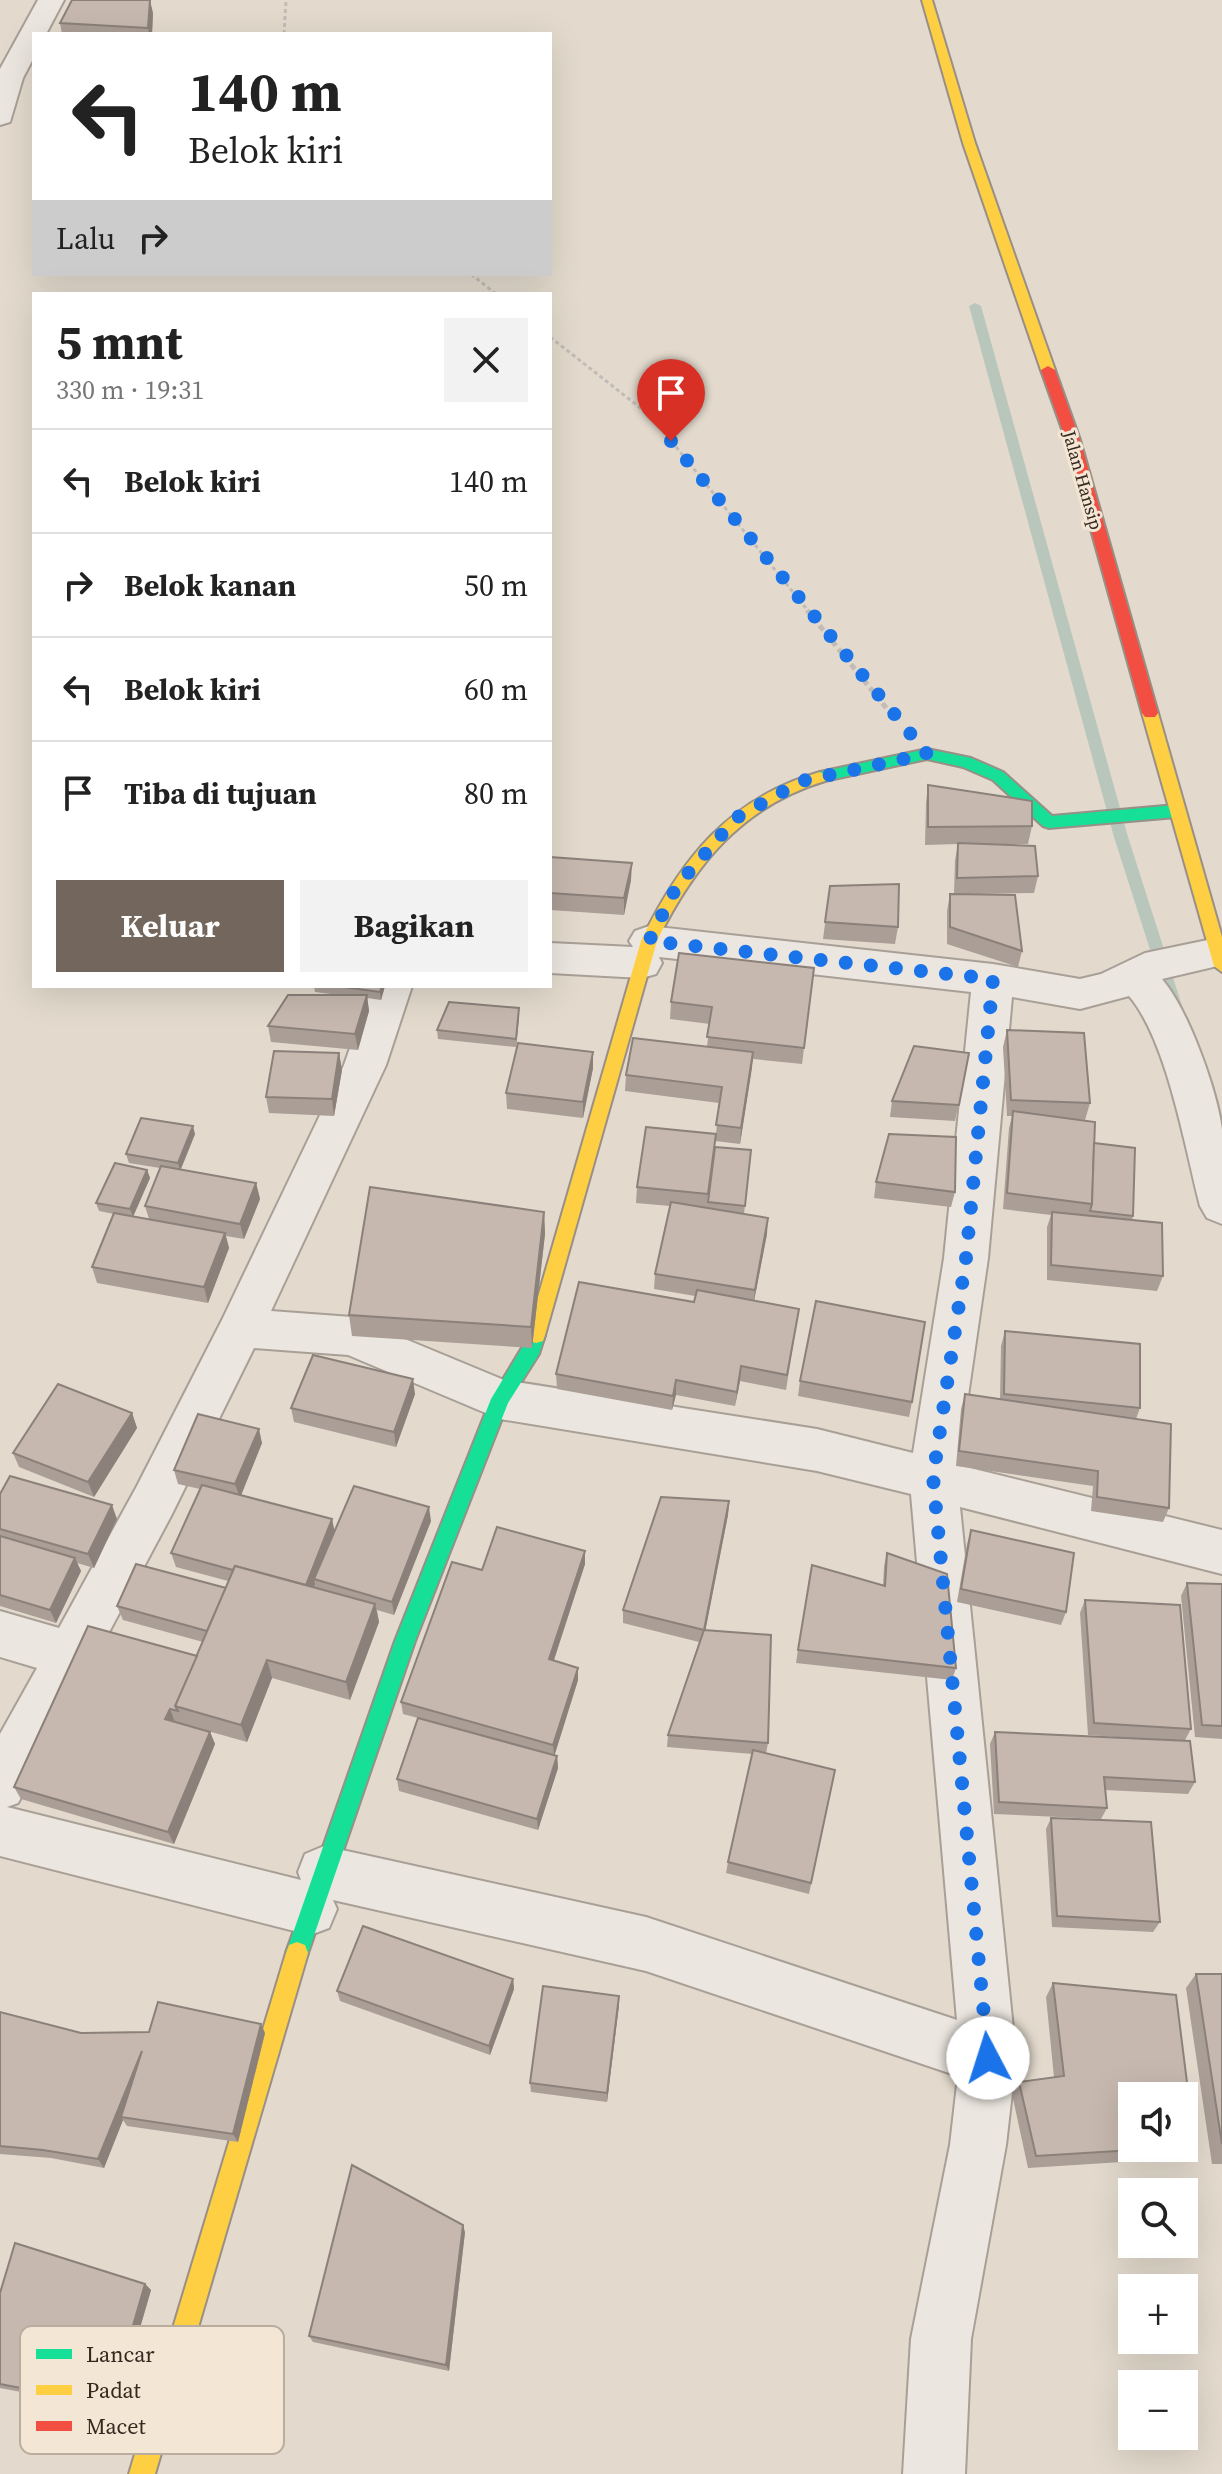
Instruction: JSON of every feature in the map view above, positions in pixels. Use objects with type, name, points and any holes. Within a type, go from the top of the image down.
[{"type":"street","points":[[34,32],[51,0]]},
{"type":"street","name":"Jalan Hansip","points":[[927,0],[969,143],[1073,440],[1220,958]]},
{"type":"street","points":[[0,116],[9,78],[32,35]]},
{"type":"street","points":[[185,2326],[238,2142],[317,1891],[405,1641],[500,1399],[532,1348],[646,952],[677,886],[736,818],[802,781],[927,754],[966,762],[998,776],[1044,820],[1067,821],[1176,811]]},
{"type":"street","points":[[552,958],[646,952],[993,979],[1083,994],[1111,987],[1152,968],[1220,958]]},
{"type":"street","points":[[1152,968],[1159,1003],[1179,1049],[1222,1206]]},
{"type":"street","points":[[934,2474],[941,2339],[978,2145],[988,2058],[933,1477],[966,1258],[993,979]]},
{"type":"street","points":[[0,1785],[154,1501],[241,1328],[365,1065],[391,988]]},
{"type":"street","points":[[241,1328],[352,1336],[500,1399],[817,1450],[1222,1552]]},
{"type":"street","points":[[0,1634],[70,1654]]},
{"type":"street","points":[[0,1831],[317,1891],[646,1944],[988,2058]]},
{"type":"street","points":[[142,2474],[148,2454]]},
{"type":"path","points":[[284,32],[286,0]]},
{"type":"path","points":[[474,276],[494,292]]},
{"type":"path","points":[[552,339],[652,417],[707,489],[927,754]]},
{"type":"building","points":[[72,0],[150,0],[148,28],[60,23]]},
{"type":"building","points":[[928,785],[1032,801],[1032,826],[928,827]]},
{"type":"building","points":[[958,843],[1035,846],[1038,876],[957,878]]},
{"type":"building","points":[[552,857],[632,863],[624,898],[552,893]]},
{"type":"building","points":[[899,884],[898,927],[825,922],[830,886]]},
{"type":"building","points":[[950,894],[1015,895],[1022,951],[950,927]]},
{"type":"building","points":[[679,953],[814,968],[804,1048],[707,1037],[712,1007],[671,1002]]},
{"type":"building","points":[[351,988],[381,988],[380,992]]},
{"type":"building","points":[[288,995],[367,995],[355,1034],[268,1026]]},
{"type":"building","points":[[449,1002],[519,1008],[516,1039],[437,1030]]},
{"type":"building","points":[[1007,1030],[1084,1033],[1090,1103],[1011,1100]]},
{"type":"building","points":[[633,1038],[753,1052],[741,1128],[716,1125],[722,1087],[626,1075]]},
{"type":"building","points":[[518,1043],[593,1052],[583,1102],[506,1093]]},
{"type":"building","points":[[914,1046],[969,1053],[959,1105],[892,1101]]},
{"type":"building","points":[[274,1051],[339,1053],[332,1099],[266,1097]]},
{"type":"building","points":[[1013,1111],[1095,1122],[1092,1204],[1007,1193]]},
{"type":"building","points":[[141,1118],[193,1126],[178,1163],[126,1154]]},
{"type":"building","points":[[646,1127],[716,1134],[708,1194],[637,1187]]},
{"type":"building","points":[[889,1134],[956,1137],[955,1192],[876,1182]]},
{"type":"building","points":[[1094,1143],[1135,1148],[1133,1216],[1090,1211]]},
{"type":"building","points":[[715,1147],[751,1150],[745,1206],[708,1202]]},
{"type":"building","points":[[115,1163],[147,1170],[130,1209],[96,1203]]},
{"type":"building","points":[[161,1166],[256,1183],[240,1224],[145,1206]]},
{"type":"building","points":[[370,1187],[544,1212],[531,1327],[349,1315]]},
{"type":"building","points":[[671,1202],[768,1218],[755,1290],[655,1274]]},
{"type":"building","points":[[1052,1212],[1162,1223],[1163,1276],[1051,1265]]},
{"type":"building","points":[[114,1213],[225,1233],[204,1287],[92,1267]]},
{"type":"building","points":[[579,1282],[694,1302],[697,1290],[799,1309],[787,1375],[741,1366],[737,1392],[676,1380],[673,1396],[556,1374]]},
{"type":"building","points":[[816,1301],[925,1322],[912,1402],[800,1381]]},
{"type":"building","points":[[1005,1331],[1140,1344],[1140,1408],[1004,1394]]},
{"type":"building","points":[[313,1355],[413,1379],[394,1432],[291,1408]]},
{"type":"building","points":[[58,1384],[132,1413],[88,1482],[13,1453]]},
{"type":"building","points":[[965,1394],[1171,1424],[1169,1508],[1097,1497],[1098,1471],[959,1451]]},
{"type":"building","points":[[198,1414],[259,1429],[235,1484],[174,1470]]},
{"type":"building","points":[[10,1476],[112,1505],[88,1554],[0,1529],[0,1494]]},
{"type":"building","points":[[202,1485],[332,1519],[306,1585],[171,1553]]},
{"type":"building","points":[[354,1486],[429,1507],[392,1602],[314,1579]]},
{"type":"building","points":[[661,1497],[729,1501],[704,1630],[623,1610]]},
{"type":"building","points":[[497,1527],[585,1551],[549,1659],[578,1668],[553,1745],[401,1702],[452,1562],[482,1570]]},
{"type":"building","points":[[971,1530],[1074,1553],[1066,1612],[961,1589]]},
{"type":"building","points":[[0,1536],[75,1558],[50,1610],[0,1595]]},
{"type":"building","points":[[887,1553],[947,1574],[956,1668],[798,1650],[812,1565],[885,1586]]},
{"type":"building","points":[[136,1564],[226,1588],[207,1631],[117,1606]]},
{"type":"building","points":[[235,1566],[375,1604],[346,1682],[267,1660],[241,1725],[175,1706]]},
{"type":"building","points":[[1187,1583],[1222,1584],[1222,1726],[1202,1725]]},
{"type":"building","points":[[1085,1600],[1180,1605],[1191,1729],[1094,1723]]},
{"type":"building","points":[[88,1626],[197,1656],[175,1706],[178,1711],[170,1709],[165,1719],[210,1732],[168,1832],[14,1787]]},
{"type":"building","points":[[704,1630],[771,1635],[768,1743],[668,1735]]},
{"type":"building","points":[[418,1718],[557,1756],[537,1819],[397,1779]]},
{"type":"building","points":[[995,1732],[1190,1741],[1195,1782],[1104,1777],[1107,1808],[999,1802]]},
{"type":"building","points":[[753,1750],[835,1770],[811,1883],[728,1862]]},
{"type":"building","points":[[1051,1818],[1151,1822],[1160,1922],[1057,1916]]},
{"type":"building","points":[[363,1926],[513,1979],[489,2046],[337,1991]]},
{"type":"building","points":[[1196,1974],[1222,1974],[1222,2144]]},
{"type":"building","points":[[1053,1983],[1176,1995],[1187,2082],[1118,2082],[1118,2151],[1036,2156],[1019,2082],[1064,2076]]},
{"type":"building","points":[[543,1986],[619,1996],[607,2093],[530,2083]]},
{"type":"building","points":[[158,2002],[261,2024],[233,2134],[121,2117],[142,2051],[98,2159],[0,2146],[0,2012],[81,2033],[149,2032]]},
{"type":"building","points":[[352,2165],[463,2225],[446,2365],[309,2336]]},
{"type":"building","points":[[15,2243],[145,2284],[133,2326],[20,2326],[20,2388],[0,2384],[0,2293]]},
{"type":"waterway","points":[[975,306],[1121,837],[1177,1012]]},
{"type":"traffic: fast","points":[[820,777],[927,754],[966,762],[998,776],[1049,822],[1176,811]]},
{"type":"traffic: fast","points":[[297,1953],[405,1641],[500,1399],[532,1348],[536,1335]]},
{"type":"traffic: slow","points":[[927,0],[969,143],[1048,370]]},
{"type":"traffic: slow","points":[[1150,713],[1222,966]]},
{"type":"traffic: slow","points":[[536,1335],[649,941],[666,905],[691,867],[740,818],[778,793],[820,777]]},
{"type":"traffic: slow","points":[[186,2326],[297,1953]]},
{"type":"traffic: slow","points":[[142,2474],[148,2454]]},
{"type":"traffic: jam","points":[[1048,370],[1073,440],[1150,713]]},
{"type":"route","points":[[671,441],[707,489],[927,754],[802,781],[736,818],[677,886],[649,941],[993,979],[966,1258],[933,1477],[988,2058]]}]
